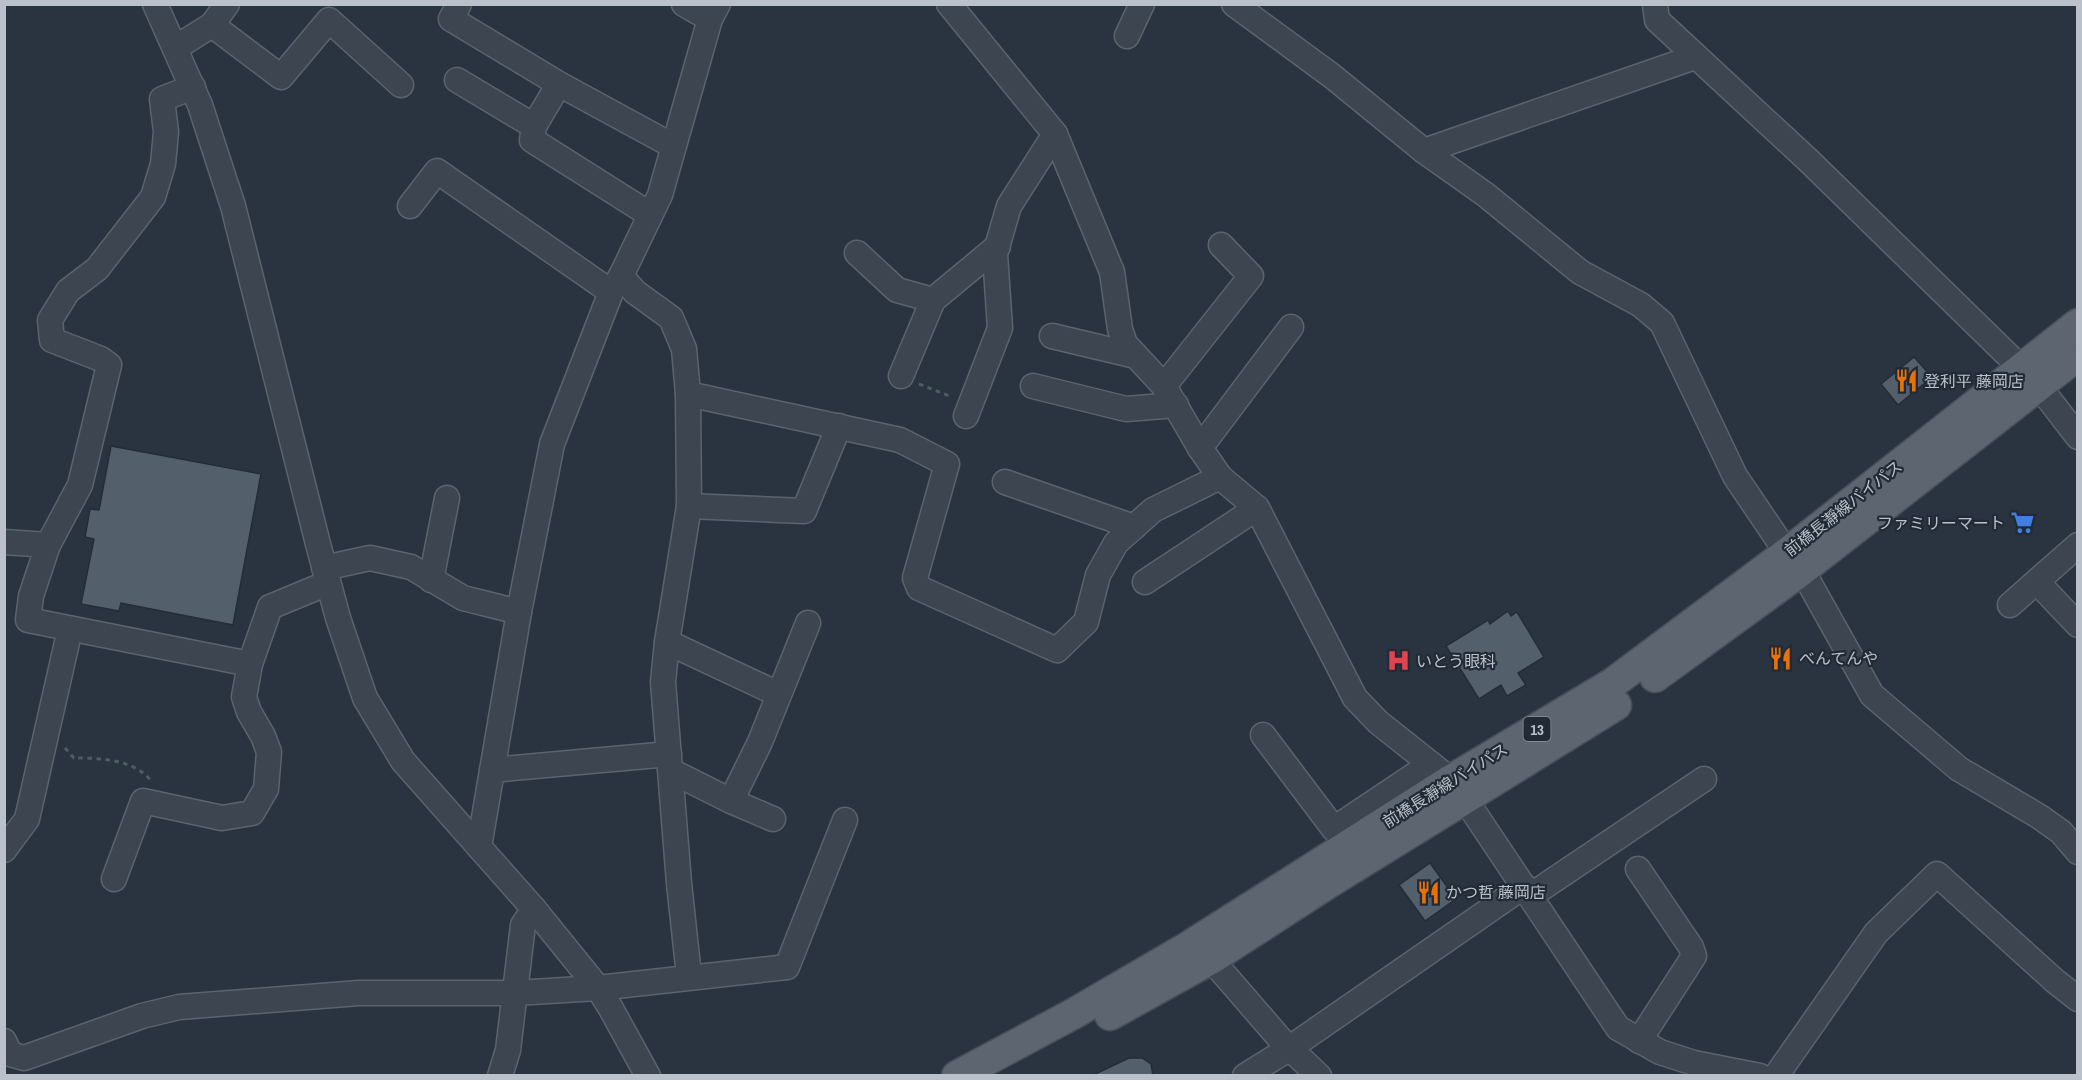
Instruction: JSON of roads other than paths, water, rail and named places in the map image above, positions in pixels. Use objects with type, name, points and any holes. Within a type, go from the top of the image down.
[{"type":"main road","name":"前橋長瀞線バイパス","points":[[957,1076],[1073,1014],[1188,947],[1449,781],[1626,699],[1794,562],[2029,376],[2078,324]]},
{"type":"main road","name":"前橋長瀞線バイパス","points":[[2029,376],[2078,355]]},
{"type":"main road","name":"前橋長瀞線バイパス","points":[[1002,1076],[1211,960],[1327,884],[1449,781]]},
{"type":"street","points":[[154,4],[193,87],[233,206],[326,576],[365,698],[403,761],[534,909],[598,988],[648,1076]]},
{"type":"street","points":[[175,48],[212,25],[227,4]]},
{"type":"street","points":[[459,4],[452,19],[559,84],[673,146]]},
{"type":"street","points":[[479,847],[519,612],[552,444],[616,284],[660,195],[714,12],[684,4]]},
{"type":"street","points":[[949,4],[1055,134],[1112,272],[1120,329],[1125,344],[1170,395],[1200,448],[1220,477],[1257,508],[1354,698],[1378,722],[1449,781],[1527,891],[1618,1028],[1660,1052],[1694,1063],[1760,1076]]},
{"type":"street","points":[[1127,36],[1142,4]]},
{"type":"street","points":[[1234,4],[1332,76],[1424,151],[1486,195],[1581,272],[1641,305],[1662,323],[1735,476],[1794,562],[1872,695],[1959,769],[2047,822],[2061,832],[2078,852]]},
{"type":"street","points":[[1655,4],[1657,20],[1808,160],[2029,376],[2078,437]]},
{"type":"street","points":[[212,25],[281,77],[329,20],[401,85]]},
{"type":"street","points":[[1424,151],[1695,57]]},
{"type":"street","points":[[457,80],[534,126]]},
{"type":"street","points":[[559,84],[534,126],[532,140],[649,214]]},
{"type":"street","points":[[193,87],[162,99],[166,132],[163,164],[153,197],[97,269],[69,291],[50,320],[52,340],[101,359],[110,365],[80,485],[48,545],[31,596],[28,620],[250,664]]},
{"type":"street","points":[[968,410],[1000,328],[995,254],[1009,206],[1055,134]]},
{"type":"street","points":[[410,206],[437,171],[616,284],[635,292],[671,318],[684,349],[688,394],[689,506],[667,642],[663,682],[689,976]]},
{"type":"street","points":[[1033,386],[1126,408],[1170,395],[1251,276],[1221,245]]},
{"type":"street","points":[[900,376],[933,300],[998,246]]},
{"type":"street","points":[[857,253],[897,290],[933,300]]},
{"type":"street","points":[[1200,448],[1291,327]]},
{"type":"street","points":[[1052,336],[1136,356]]},
{"type":"street","points":[[688,394],[900,440],[948,464],[915,578],[919,588],[1057,650],[1086,622],[1098,575],[1116,543],[1153,510],[1220,477]]},
{"type":"street","points":[[689,506],[804,511],[839,426]]},
{"type":"street","points":[[1005,482],[1134,527]]},
{"type":"street","points":[[431,580],[447,498]]},
{"type":"street","points":[[1144,582],[1257,508]]},
{"type":"street","points":[[4,542],[48,545]]},
{"type":"street","points":[[2010,605],[2078,545]]},
{"type":"street","points":[[114,879],[150,802],[222,818],[252,813],[266,789],[269,752],[264,736],[249,712],[244,697],[250,664],[270,607],[326,576],[370,558],[411,567],[463,598],[519,612]]},
{"type":"street","points":[[2037,582],[2078,625]]},
{"type":"street","points":[[730,801],[760,742],[808,623]]},
{"type":"street","points":[[4,850],[27,819],[70,629]]},
{"type":"street","points":[[667,642],[778,694]]},
{"type":"street","points":[[1263,735],[1334,829],[1449,781]]},
{"type":"street","points":[[492,770],[670,762],[730,801],[773,819]]},
{"type":"street","points":[[1245,1076],[1527,891],[1704,779]]},
{"type":"street","points":[[4,1041],[10,1054],[24,1058],[142,1016],[179,1006],[359,993],[515,993],[598,988],[689,976],[787,967],[845,820]]},
{"type":"street","points":[[1638,869],[1691,947],[1694,956],[1639,1041]]},
{"type":"street","points":[[1776,1076],[1876,933],[1937,874],[2078,999]]},
{"type":"street","points":[[500,1076],[508,1050],[523,925],[534,909]]},
{"type":"street","points":[[1211,960],[1290,1048],[1319,1076]]},
{"type":"place","name":"登利平 藤岡店","points":[[1906,381]]},
{"type":"place","name":"ファミリーマート","points":[[2023,523]]},
{"type":"place","name":"べんてんや","points":[[1781,658]]},
{"type":"place","name":"いとう眼科","points":[[1398,661]]},
{"type":"place","name":"かつ哲 藤岡店","points":[[1428,892]]}]
